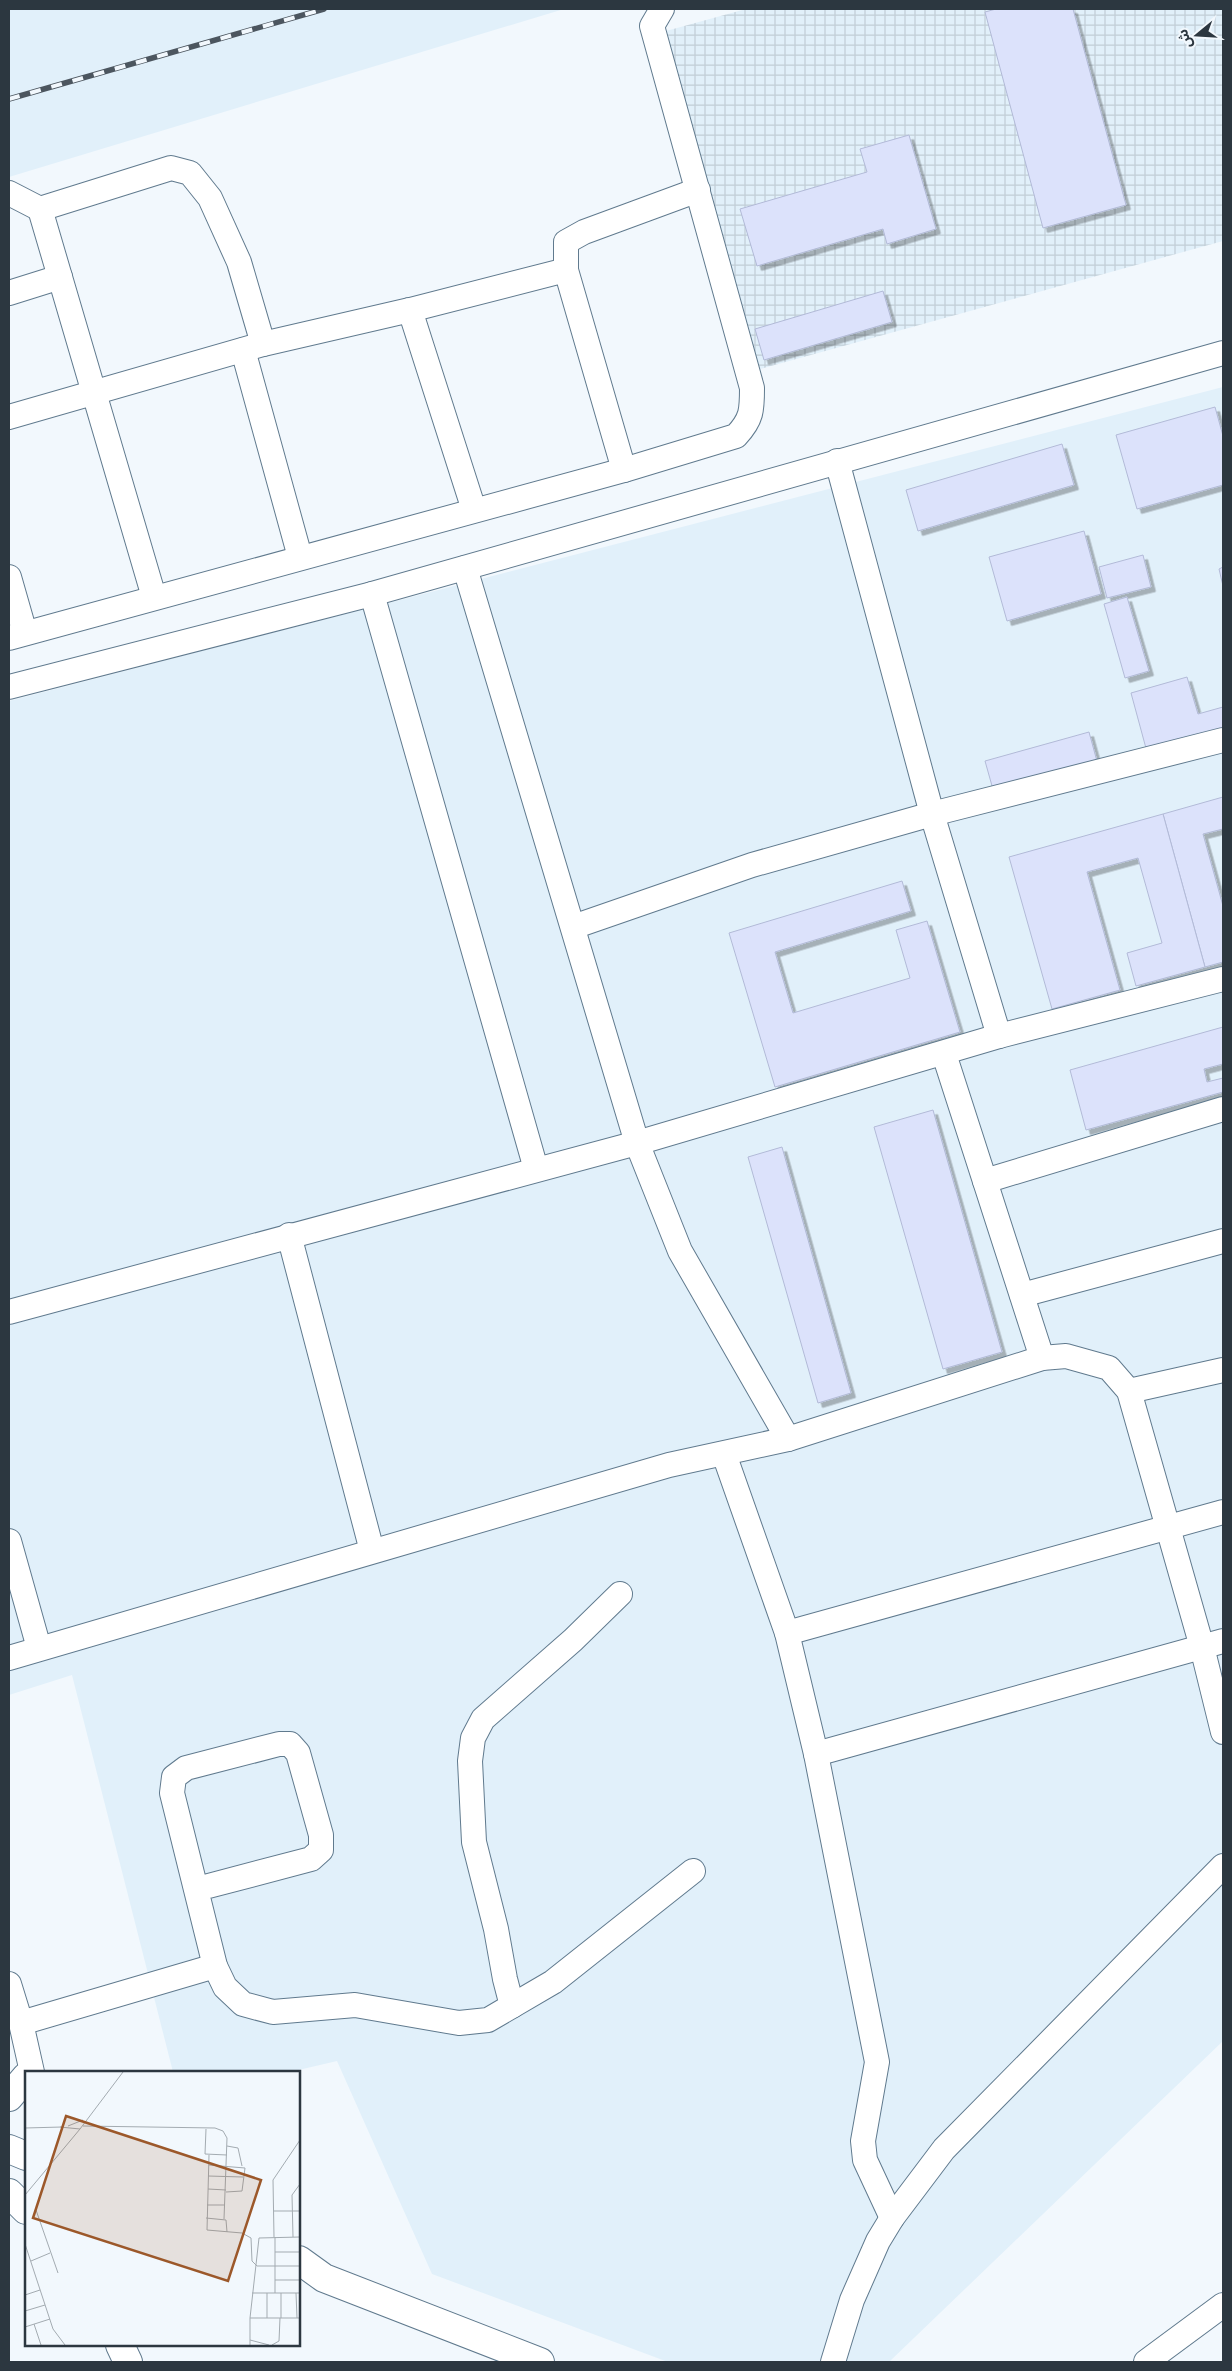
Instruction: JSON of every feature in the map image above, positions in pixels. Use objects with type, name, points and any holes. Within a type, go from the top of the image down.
[{"type":"main road","points":[[9,2097],[25,2080]]},
{"type":"main road","points":[[9,2149],[25,2156]]},
{"type":"main road","points":[[9,2181],[25,2188]]},
{"type":"main road","points":[[9,2194],[25,2209]]},
{"type":"main road","points":[[300,2261],[312,2278],[540,2362]]},
{"type":"main road","points":[[120,2346],[128,2362]]},
{"type":"main road","points":[[133,2346],[137,2362]]},
{"type":"street","points":[[9,577],[17,635],[624,470],[736,436],[748,424],[752,405],[752,388],[652,26],[662,9]]},
{"type":"street","points":[[9,193],[40,209],[171,168],[190,173],[210,198],[239,262],[253,347],[300,557]]},
{"type":"street","points":[[624,470],[566,270],[566,242],[584,232],[698,190]]},
{"type":"street","points":[[40,209],[154,597]]},
{"type":"street","points":[[9,418],[253,347],[410,310],[566,270]]},
{"type":"street","points":[[9,293],[60,277]]},
{"type":"street","points":[[410,310],[474,510]]},
{"type":"street","points":[[9,686],[372,594],[837,461],[1223,354]]},
{"type":"street","points":[[837,461],[932,814],[999,1036]]},
{"type":"street","points":[[465,568],[636,1142],[680,1251],[788,1439]]},
{"type":"street","points":[[372,594],[536,1169]]},
{"type":"street","points":[[573,927],[752,865],[932,814],[1223,740]]},
{"type":"street","points":[[9,1312],[636,1142],[944,1054],[999,1036],[1223,979]]},
{"type":"street","points":[[944,1054],[1042,1358]]},
{"type":"street","points":[[985,1181],[1223,1109]]},
{"type":"street","points":[[289,1235],[372,1551]]},
{"type":"street","points":[[1022,1296],[1223,1240]]},
{"type":"street","points":[[9,1658],[669,1465],[788,1439],[1042,1358],[1066,1356],[1109,1368],[1129,1391],[1168,1527],[1213,1644],[1223,1732]]},
{"type":"street","points":[[1129,1391],[1223,1370]]},
{"type":"street","points":[[724,1454],[787,1632],[816,1754],[876,2062],[863,2141],[865,2160],[892,2218]]},
{"type":"street","points":[[787,1632],[1223,1512]]},
{"type":"street","points":[[9,1541],[39,1648]]},
{"type":"street","points":[[512,2006],[496,1929],[474,1842],[470,1762],[473,1738],[483,1720],[573,1640],[620,1594]]},
{"type":"street","points":[[816,1754],[1213,1644]]},
{"type":"street","points":[[197,1889],[311,1859],[321,1850],[321,1835],[298,1753],[290,1744],[279,1744],[186,1768],[174,1776],[172,1792],[215,1966],[225,1987],[244,2004],[273,2012],[356,2005],[459,2023],[488,2020],[552,1982],[693,1871]]},
{"type":"street","points":[[833,2362],[852,2300],[878,2241],[892,2218],[944,2149],[1223,1866]]},
{"type":"street","points":[[24,2034],[215,1966]]},
{"type":"street","points":[[9,1984],[24,2034],[32,2071]]},
{"type":"street","points":[[1146,2362],[1223,2305]]},
{"type":"shaded area","points":[[9,9],[564,9],[9,177]]},
{"type":"shaded area","points":[[746,9],[1223,9],[1223,241],[760,369],[666,31]]},
{"type":"shaded area","points":[[1223,387],[1223,2041],[889,2362],[668,2362],[432,2274],[337,2061],[294,2071],[173,2071],[72,1675],[9,1695],[9,701]]},
{"type":"building","points":[[996,9],[1073,9],[1126,205],[1043,228],[985,12]]},
{"type":"building","points":[[909,135],[936,229],[887,244],[883,229],[757,266],[740,209],[867,172],[860,149]]},
{"type":"building","points":[[883,291],[892,322],[764,360],[755,329]]},
{"type":"building","points":[[1215,407],[1223,436],[1223,485],[1137,509],[1116,435]]},
{"type":"building","points":[[1062,444],[1074,485],[918,531],[906,490]]},
{"type":"building","points":[[1084,531],[1101,594],[1007,621],[989,557]]},
{"type":"building","points":[[1143,555],[1151,587],[1107,598],[1099,567]]},
{"type":"building","points":[[1223,567],[1223,586],[1219,569]]},
{"type":"building","points":[[1127,597],[1149,671],[1125,678],[1104,604]]},
{"type":"building","points":[[1187,677],[1198,714],[1223,707],[1223,731],[1147,752],[1131,693]]},
{"type":"building","points":[[1089,732],[1098,765],[994,793],[985,761]]},
{"type":"building","points":[[1223,797],[1223,829],[1203,834],[1223,906],[1223,962],[1205,967],[1163,814]]},
{"type":"building","points":[[1163,814],[1205,967],[1136,986],[1127,953],[1162,943],[1138,858],[1087,872],[1120,990],[1052,1009],[1009,857]]},
{"type":"building","points":[[902,881],[911,911],[775,952],[793,1013],[910,978],[896,930],[927,921],[960,1032],[775,1087],[729,933]]},
{"type":"building","points":[[1223,1027],[1223,1064],[1204,1069],[1207,1082],[1223,1078],[1223,1092],[1086,1130],[1070,1070]]},
{"type":"building","points":[[933,1110],[1002,1352],[943,1369],[874,1127]]},
{"type":"building","points":[[782,1147],[851,1393],[818,1403],[748,1157]]},
{"type":"railway","points":[[9,99],[324,9]]}]
